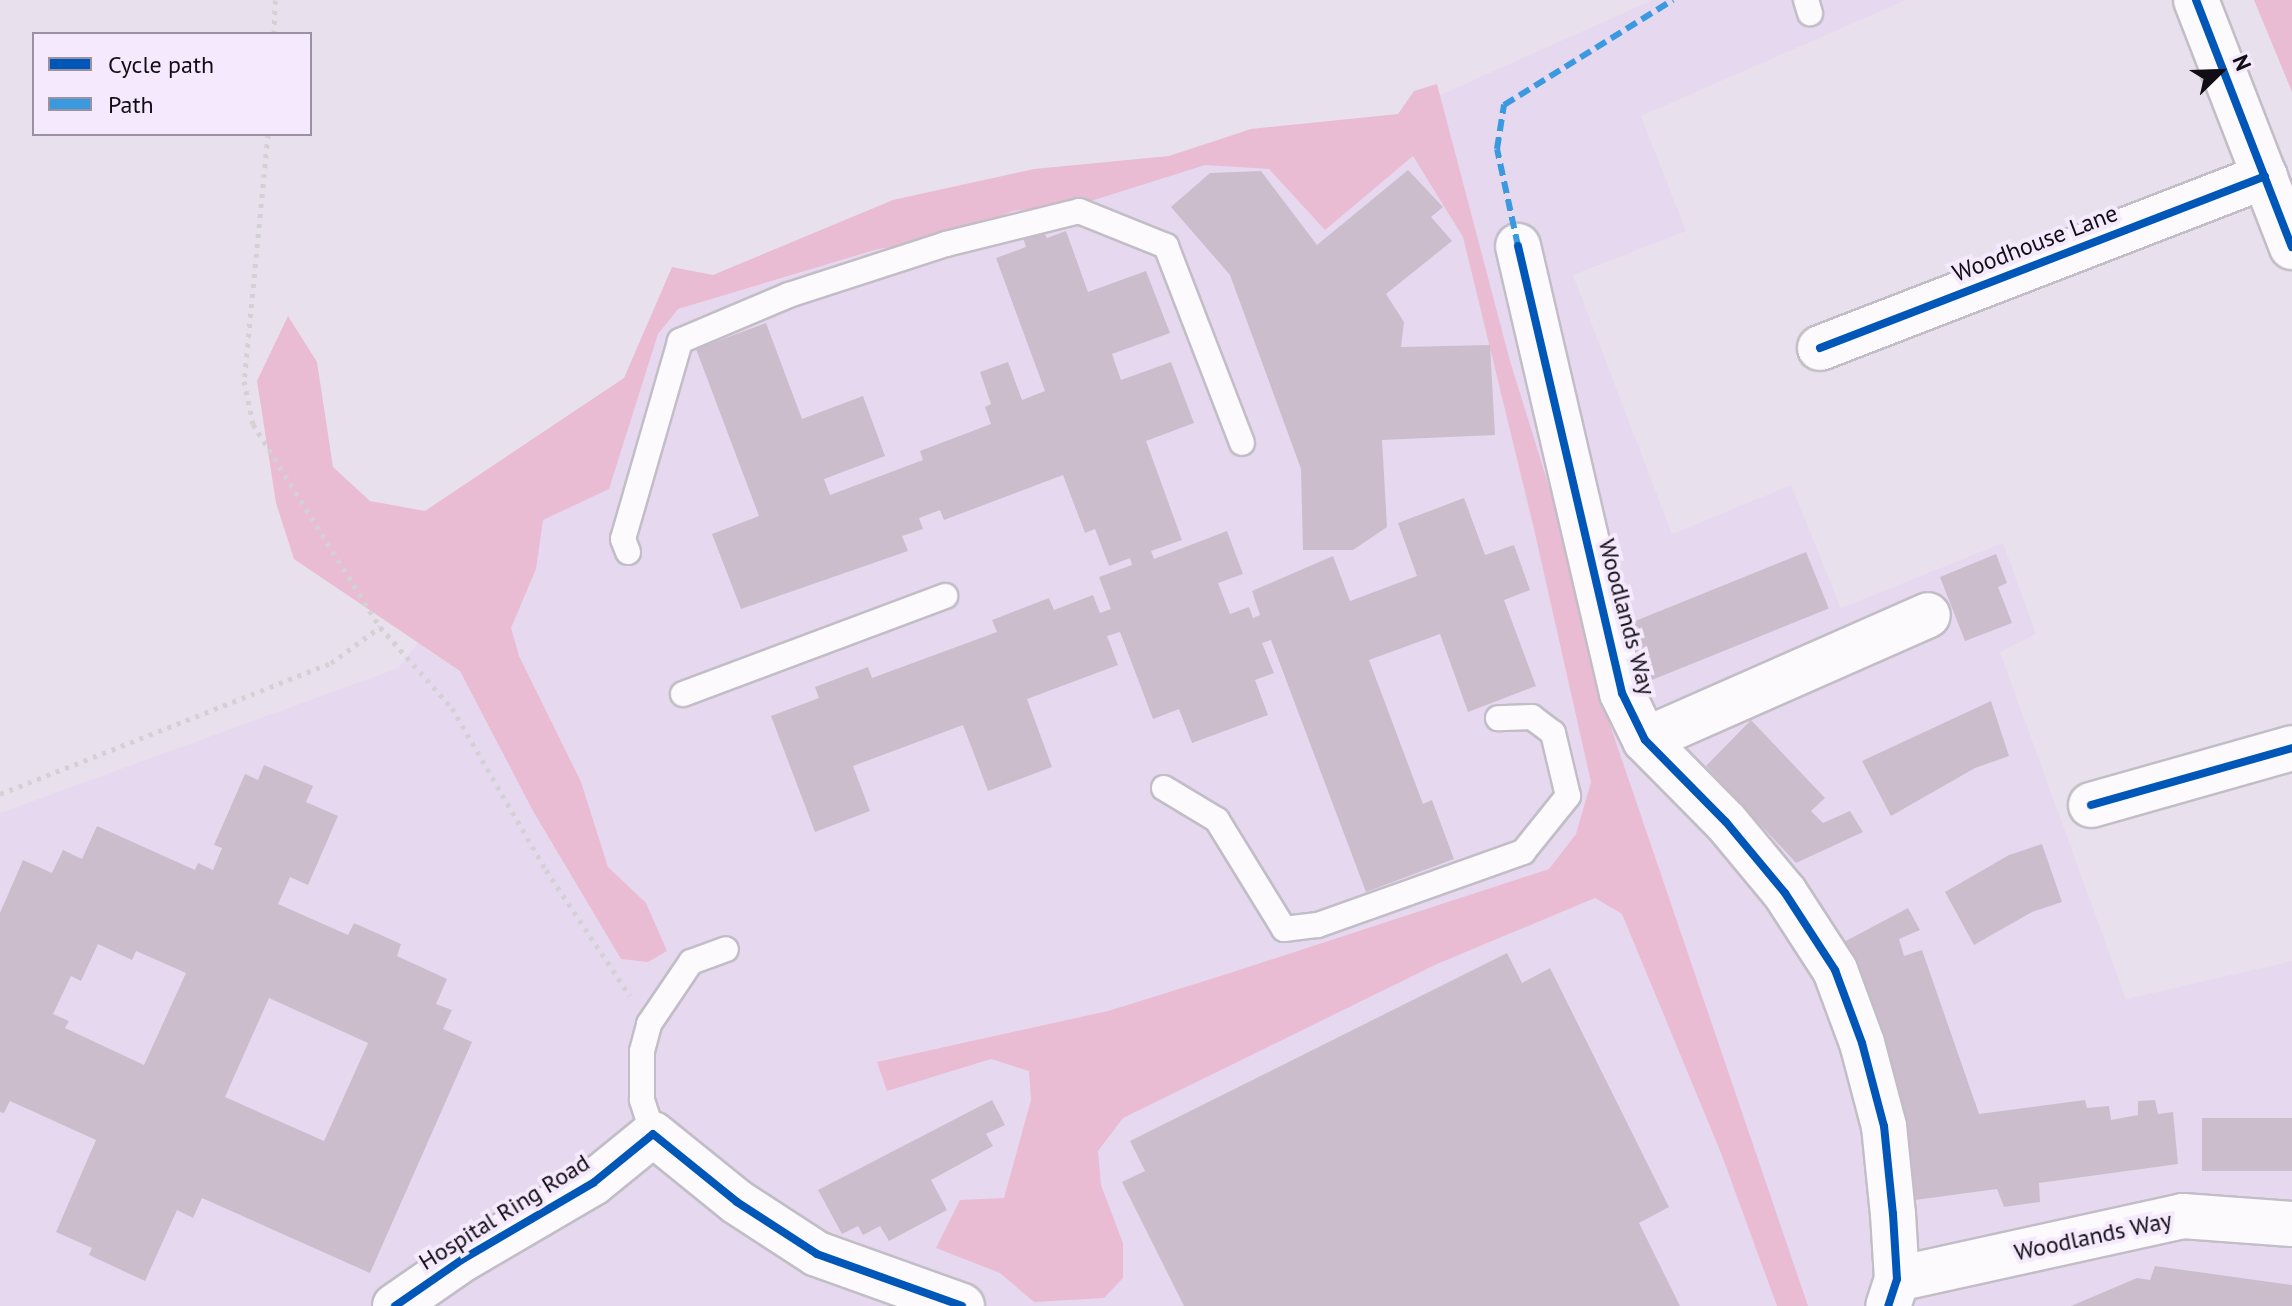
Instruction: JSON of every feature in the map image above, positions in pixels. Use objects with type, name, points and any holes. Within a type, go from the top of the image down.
[{"type":"street","points":[[2196,0],[2292,247]]},
{"type":"street","name":"Woodhouse Lane","points":[[1820,348],[2265,176]]},
{"type":"street","name":"Woodlands Way","points":[[1518,246],[1622,693],[1645,740],[1726,822],[1785,893],[1835,970],[1884,1126],[1893,1293],[2183,1216],[2292,1224]]},
{"type":"street","points":[[1645,740],[1928,615]]},
{"type":"street","points":[[2091,805],[2292,748]]},
{"type":"street","points":[[653,1134],[737,1202],[817,1254],[950,1304]]},
{"type":"street","name":"Hospital Ring Road","points":[[395,1306],[463,1259],[593,1183],[653,1134]]},
{"type":"lane","points":[[628,552],[623,539],[680,341],[789,295],[946,244],[1079,211],[1166,246],[1242,443]]},
{"type":"lane","points":[[683,694],[945,596]]},
{"type":"lane","points":[[1164,788],[1217,820],[1284,929],[1318,925],[1523,852],[1568,796],[1553,733],[1532,717],[1498,718]]},
{"type":"lane","points":[[653,1134],[642,1100],[642,1051],[649,1024],[691,962],[726,949]]},
{"type":"path","points":[[274,32],[275,0]]},
{"type":"path","points":[[268,136],[244,381],[253,424],[380,627],[452,708],[546,870],[649,1024]]},
{"type":"path","points":[[0,794],[331,663],[380,627]]},
{"type":"shaded area","points":[[1652,0],[1906,0],[1641,116],[1686,231],[1573,275],[1672,534],[1791,485],[1841,608],[2003,543],[2036,634],[2000,652],[2126,999],[2292,961],[2292,1306],[0,1306],[0,813],[398,668],[624,378],[645,329],[713,275],[1398,114]]},
{"type":"shaded area","points":[[2254,0],[2292,0],[2292,92]]},
{"type":"shaded area","points":[[1437,84],[1510,361],[1573,564],[1606,713],[1808,1306],[1777,1306],[1721,1153],[1622,914],[1595,898],[1437,964],[1123,1118],[1098,1151],[1101,1185],[1123,1243],[1123,1278],[1104,1298],[1034,1302],[1000,1273],[936,1248],[960,1200],[1004,1198],[1031,1100],[1029,1071],[991,1059],[887,1091],[877,1062],[1108,1011],[1549,869],[1576,834],[1591,782],[1534,529],[1463,237],[1413,156],[1325,230],[1269,169],[1205,165],[1091,201],[1013,211],[947,239],[878,249],[678,309],[658,334],[609,489],[543,520],[536,569],[511,628],[519,656],[581,782],[608,867],[646,903],[667,951],[648,962],[621,959],[533,811],[460,671],[294,559],[276,503],[257,381],[288,316],[317,362],[333,467],[370,501],[425,511],[624,378],[672,267],[713,275],[893,200],[1034,169],[1169,156],[1251,129],[1398,114],[1414,91]]},
{"type":"building","points":[[1408,170],[1443,207],[1431,217],[1452,241],[1386,294],[1404,322],[1401,347],[1490,345],[1495,435],[1382,440],[1387,527],[1353,550],[1303,550],[1301,469],[1230,275],[1171,207],[1210,173],[1261,171],[1317,245]]},
{"type":"building","points":[[1043,231],[1047,238],[1066,231],[1088,292],[1146,271],[1170,333],[1112,354],[1121,380],[1171,362],[1194,423],[1146,441],[1182,540],[1151,551],[1154,559],[1227,531],[1243,574],[1218,583],[1230,614],[1249,607],[1253,618],[1260,615],[1252,591],[1333,556],[1350,601],[1417,576],[1398,523],[1464,498],[1485,555],[1514,545],[1530,590],[1504,600],[1536,686],[1468,712],[1440,634],[1369,660],[1423,804],[1432,800],[1454,859],[1366,892],[1271,640],[1262,643],[1274,673],[1255,680],[1268,715],[1192,743],[1179,709],[1153,719],[1120,632],[1107,636],[1118,665],[1027,699],[1052,767],[988,791],[963,725],[853,766],[870,811],[815,832],[771,716],[819,698],[815,687],[868,667],[872,678],[997,632],[992,620],[1049,598],[1054,610],[1093,595],[1100,613],[1111,609],[1099,577],[1132,565],[1130,558],[1109,566],[1095,529],[1085,533],[1063,475],[944,520],[940,510],[919,518],[923,529],[902,536],[908,551],[741,609],[712,534],[759,516],[696,349],[766,323],[802,419],[863,396],[885,456],[824,479],[830,495],[923,460],[920,451],[991,424],[985,407],[991,404],[980,372],[1008,362],[1022,400],[1045,391],[996,258],[1026,247],[1023,238]]},
{"type":"building","points":[[1806,552],[1829,609],[1641,685],[1618,628]]},
{"type":"building","points":[[1996,554],[2007,583],[1998,587],[2012,623],[1965,641],[1940,577]]},
{"type":"building","points":[[1991,701],[2009,756],[1975,768],[1891,816],[1862,761]]},
{"type":"building","points":[[1751,720],[1825,798],[1811,811],[1823,823],[1850,811],[1863,832],[1796,863],[1706,766]]},
{"type":"building","points":[[264,765],[313,786],[306,802],[338,816],[308,885],[290,877],[278,904],[348,935],[354,923],[401,944],[397,956],[447,979],[436,1004],[452,1010],[443,1029],[472,1042],[370,1273],[202,1198],[193,1218],[177,1210],[145,1281],[89,1255],[92,1248],[56,1232],[96,1140],[10,1101],[4,1113],[0,1112],[0,913],[23,860],[52,873],[63,850],[82,859],[97,826],[195,870],[198,863],[213,870],[222,848],[214,845],[245,774],[258,780]],"holes":[[[98,944],[132,960],[136,951],[186,973],[144,1065],[65,1028],[69,1021],[53,1014],[71,976],[81,981]],[[269,998],[368,1043],[324,1141],[225,1097]]]},
{"type":"building","points":[[2042,844],[2062,902],[2032,912],[1974,945],[1945,892],[2009,855]]},
{"type":"building","points":[[1908,908],[1920,930],[1899,939],[1904,956],[1922,950],[1979,1114],[2085,1100],[2087,1108],[2109,1106],[2111,1120],[2138,1115],[2138,1101],[2155,1100],[2158,1114],[2173,1112],[2178,1164],[2039,1183],[2040,1202],[2004,1207],[1997,1189],[1915,1200],[1890,1056],[1844,942]]},
{"type":"building","points":[[1507,953],[1522,983],[1550,968],[1669,1207],[1639,1223],[1680,1306],[1184,1306],[1122,1182],[1145,1171],[1130,1141]]},
{"type":"building","points":[[992,1100],[1005,1125],[986,1134],[993,1146],[931,1180],[947,1210],[889,1241],[880,1226],[863,1235],[858,1226],[842,1234],[818,1190]]},
{"type":"building","points":[[2202,1118],[2292,1118],[2292,1171],[2202,1171]]},
{"type":"building","points":[[2155,1266],[2292,1285],[2292,1306],[2071,1306],[2137,1278],[2150,1280]]},
{"type":"marked path","points":[[1518,246],[1497,149],[1504,105],[1673,0]]},
{"type":"cycle path","points":[[2196,0],[2292,247]]},
{"type":"cycle path","points":[[1820,348],[2265,176]]},
{"type":"cycle path","points":[[1518,246],[1622,693],[1645,740],[1726,822],[1785,893],[1835,970],[1862,1043],[1884,1126],[1893,1214],[1897,1279],[1888,1306]]},
{"type":"cycle path","points":[[2091,805],[2292,748]]},
{"type":"cycle path","points":[[395,1306],[463,1259],[593,1183],[653,1134],[737,1202],[817,1254],[962,1306]]}]
